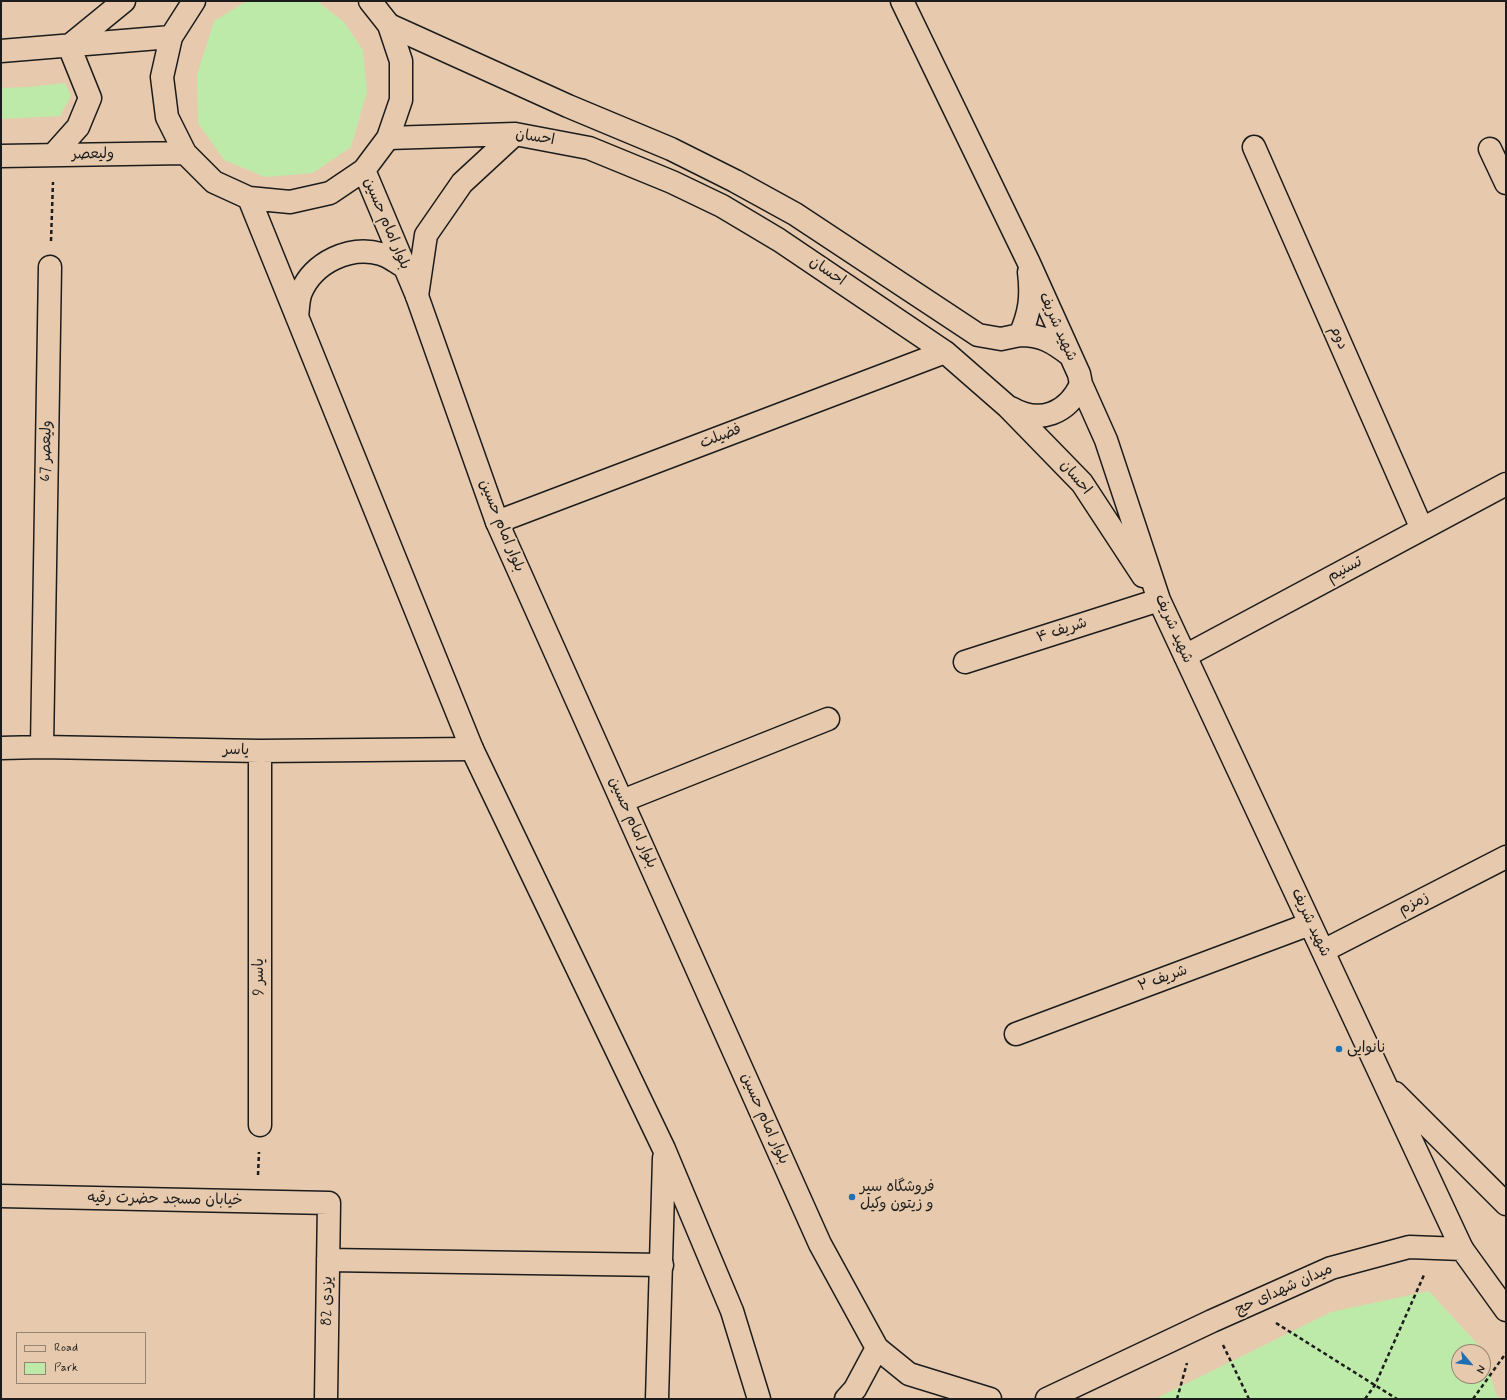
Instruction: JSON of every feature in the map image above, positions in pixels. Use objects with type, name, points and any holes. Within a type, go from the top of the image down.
[{"type":"street","points":[[69,46],[124,1]]},
{"type":"street","points":[[194,1],[171,37],[162,77],[167,117],[185,153],[214,182],[249,198],[290,202],[330,192],[364,170],[388,138],[401,100],[401,61],[389,25],[370,1]]},
{"type":"street","name":"شهید شریف","points":[[902,1],[1028,261],[1070,355],[1106,440],[1159,600],[1462,1249]]},
{"type":"street","name":"احسان","points":[[389,25],[568,106],[671,149],[735,181],[795,214],[978,334],[1001,339],[1020,335],[1037,336],[1045,339],[1070,355]]},
{"type":"street","points":[[1,51],[171,37]]},
{"type":"street","points":[[53,155],[78,127],[90,98],[69,46]]},
{"type":"street","points":[[417,296],[426,235],[462,183],[515,134]]},
{"type":"street","name":"احسان","points":[[388,138],[515,134],[589,148],[672,182],[722,206],[779,240],[945,352],[1008,407],[1082,483],[1159,600]]},
{"type":"street","name":"دوم","points":[[1254,147],[1422,529]]},
{"type":"street","points":[[1490,150],[1506,184]]},
{"type":"street","name":"ولیعصر","points":[[1,156],[185,153]]},
{"type":"street","name":"بلوار امام حسین","points":[[364,170],[403,266],[417,296],[497,522],[820,1244],[877,1348],[909,1374],[990,1399]]},
{"type":"street","points":[[249,198],[472,749],[664,1149],[732,1311],[760,1399]]},
{"type":"street","points":[[297,317],[301,293],[314,272],[334,258],[357,251],[382,254],[403,266]]},
{"type":"street","points":[[1020,335],[1030,307],[1031,288],[1028,261]]},
{"type":"street","name":"ولیعصر 67","points":[[42,747],[50,267]]},
{"type":"street","name":"فضیلت","points":[[497,522],[945,352]]},
{"type":"street","points":[[1008,407],[1028,415],[1039,416],[1051,414],[1061,410],[1070,403],[1077,394],[1081,384]]},
{"type":"street","name":"تسنیم","points":[[1185,656],[1506,484]]},
{"type":"street","name":"شریف ۴","points":[[965,662],[1159,600]]},
{"type":"street","points":[[622,802],[828,719]]},
{"type":"street","name":"یاسر","points":[[1,748],[42,747],[260,751],[472,749]]},
{"type":"street","name":"یاسر 9","points":[[260,751],[260,1125]]},
{"type":"street","name":"زمزم","points":[[1323,951],[1506,857]]},
{"type":"street","name":"شریف ۲","points":[[1016,1034],[1310,924]]},
{"type":"street","points":[[1385,1082],[1506,1204]]},
{"type":"street","points":[[657,1399],[662,1265],[664,1149]]},
{"type":"street","name":"خیابان مسجد حضرت رقیه","points":[[1,1196],[329,1203]]},
{"type":"street","name":"یزدی 82","points":[[326,1399],[329,1203]]},
{"type":"street","name":"میدان شهدای حج","points":[[1047,1399],[1212,1321],[1331,1268],[1409,1247],[1462,1249]]},
{"type":"street","points":[[1462,1249],[1506,1310]]},
{"type":"street","points":[[328,1260],[662,1265]]},
{"type":"street","points":[[846,1399],[855,1389],[877,1348]]},
{"type":"path","points":[[50,267],[53,155]]},
{"type":"path","points":[[256,1202],[260,1125]]},
{"type":"path","points":[[1365,1399],[1374,1385],[1437,1248]]},
{"type":"path","points":[[1248,1305],[1397,1399]]},
{"type":"path","points":[[1212,1321],[1249,1399]]},
{"type":"path","points":[[1473,1399],[1506,1353]]},
{"type":"green space","points":[[247,1],[317,1],[344,22],[363,50],[367,92],[351,147],[313,173],[265,177],[224,160],[198,123],[197,75],[214,21]]},
{"type":"green space","points":[[65,83],[71,96],[60,116],[1,119],[1,88]]},
{"type":"green space","points":[[1429,1291],[1477,1344],[1451,1344],[1451,1384],[1491,1384],[1491,1378],[1498,1399],[1155,1399],[1331,1312]]},
{"type":"place","name":"نانوایی","points":[[1339,1049]]},
{"type":"place","name":"فروشگاه سیر و زیتون وکیل","points":[[852,1197]]}]
